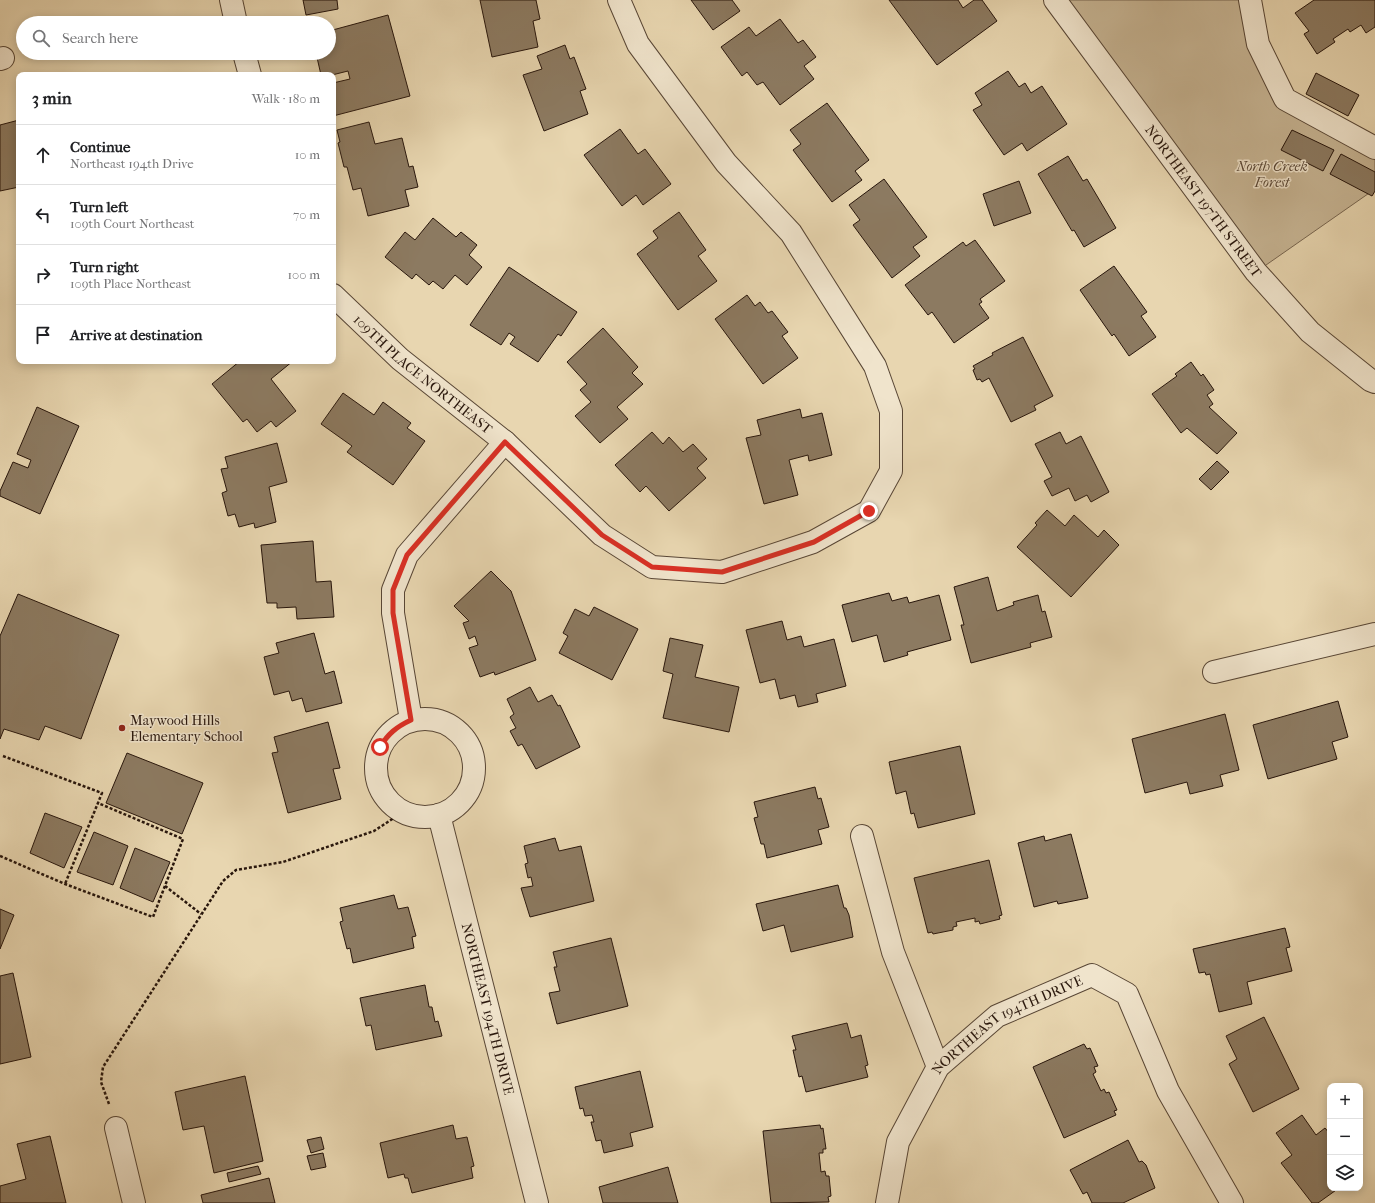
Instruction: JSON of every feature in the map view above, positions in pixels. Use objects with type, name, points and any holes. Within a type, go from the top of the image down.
[{"type":"street","points":[[231,0],[234,16]]},
{"type":"street","name":"109TH PLACE NORTHEAST","points":[[336,298],[400,359],[505,442],[602,535],[652,567],[722,572],[814,542],[869,511],[891,471],[891,411],[875,366],[791,233],[726,163],[638,44],[619,0]]},
{"type":"street","name":"NORTHEAST 197TH STREET","points":[[1055,0],[1256,272],[1310,332],[1373,377]]},
{"type":"street","points":[[1250,0],[1258,44],[1285,99],[1375,148]]},
{"type":"street","points":[[246,60],[249,72]]},
{"type":"street","points":[[411,720],[393,613],[393,590],[395,584],[407,555],[505,442]]},
{"type":"street","points":[[1214,672],[1375,634]]},
{"type":"street","points":[[425,718],[439,720],[452,726],[462,735],[470,747],[474,767],[470,788],[463,800],[452,809],[439,815],[425,817],[411,816],[387,800],[380,789],[376,775],[376,761],[380,747],[387,735],[398,726],[411,720],[425,718]]},
{"type":"street","name":"NORTHEAST 194TH DRIVE","points":[[439,815],[537,1203]]},
{"type":"street","points":[[862,836],[893,952],[938,1066]]},
{"type":"street","name":"NORTHEAST 194TH DRIVE","points":[[887,1203],[898,1142],[938,1066],[996,1016],[1092,975],[1127,994],[1168,1091],[1232,1203]]},
{"type":"street","points":[[116,1128],[134,1203]]},
{"type":"path","points":[[3,756],[102,793],[65,884]]},
{"type":"path","points":[[0,856],[65,884],[153,917],[183,839],[98,803]]},
{"type":"path","points":[[116,1128],[101,1082],[103,1068],[223,881],[236,870],[283,862],[374,831],[404,812]]},
{"type":"path","points":[[165,886],[201,914]]},
{"type":"green space","name":"North Creek Forest","points":[[1055,0],[1250,0],[1285,99],[1375,148],[1375,189],[1256,272]]},
{"type":"building","points":[[303,0],[337,0],[338,9],[306,15]]},
{"type":"building","points":[[480,0],[536,0],[540,19],[533,21],[538,47],[492,57]]},
{"type":"building","points":[[691,0],[732,0],[740,11],[713,30]]},
{"type":"building","points":[[889,0],[958,0],[963,8],[974,0],[982,0],[997,21],[937,65]]},
{"type":"building","points":[[1314,0],[1375,0],[1375,27],[1366,33],[1361,25],[1350,32],[1348,29],[1333,39],[1335,42],[1317,54],[1304,34],[1309,31],[1295,13]]},
{"type":"building","points":[[388,15],[410,96],[336,115],[336,82],[350,79],[348,71],[336,74],[336,72],[320,72],[318,60],[336,60],[336,29]]},
{"type":"building","points":[[780,19],[798,43],[803,40],[816,57],[804,66],[814,79],[780,105],[763,82],[757,85],[747,72],[742,76],[721,47],[749,27],[756,36]]},
{"type":"building","points":[[565,45],[570,59],[574,57],[586,89],[580,91],[588,114],[544,131],[523,75],[542,69],[537,56]]},
{"type":"building","points":[[1008,71],[1019,87],[1025,83],[1031,93],[1042,86],[1067,124],[1027,151],[1022,143],[1004,155],[973,110],[982,105],[975,93]]},
{"type":"building","points":[[1316,73],[1359,95],[1348,116],[1306,94]]},
{"type":"building","points":[[827,103],[869,160],[855,171],[862,180],[832,202],[793,150],[801,144],[790,130]]},
{"type":"building","points":[[16,121],[16,188],[0,191],[0,125]]},
{"type":"building","points":[[369,122],[375,144],[402,138],[409,167],[413,166],[418,187],[405,190],[409,206],[368,216],[361,188],[353,190],[347,167],[344,167],[338,143],[340,142],[337,130]]},
{"type":"building","points":[[620,129],[638,154],[645,149],[671,184],[643,205],[636,195],[622,206],[584,155]]},
{"type":"building","points":[[1292,130],[1334,150],[1323,171],[1281,150]]},
{"type":"building","points":[[1341,154],[1375,172],[1375,191],[1372,196],[1330,174]]},
{"type":"building","points":[[1068,156],[1083,181],[1087,179],[1116,228],[1084,247],[1074,230],[1072,231],[1038,174]]},
{"type":"building","points":[[884,179],[927,237],[913,247],[920,256],[892,278],[853,225],[860,220],[849,205]]},
{"type":"building","points":[[1019,181],[1031,213],[994,226],[983,194]]},
{"type":"building","points":[[679,212],[706,250],[698,256],[717,281],[678,310],[637,254],[658,238],[653,231]]},
{"type":"building","points":[[433,218],[456,237],[461,232],[477,245],[469,255],[482,267],[467,285],[455,275],[443,289],[433,281],[429,285],[416,274],[412,279],[385,257],[405,232],[415,240]]},
{"type":"building","points":[[975,240],[1005,281],[980,299],[982,302],[979,304],[989,318],[954,343],[932,312],[928,315],[905,285],[963,242],[966,246]]},
{"type":"building","points":[[1114,266],[1147,312],[1141,316],[1156,337],[1129,356],[1114,334],[1112,336],[1080,290]]},
{"type":"building","points":[[509,267],[577,312],[561,336],[558,334],[538,362],[510,344],[515,337],[509,333],[501,345],[470,325]]},
{"type":"building","points":[[747,295],[755,306],[760,302],[768,313],[772,311],[788,332],[782,336],[798,358],[763,384],[715,319]]},
{"type":"building","points":[[603,328],[638,367],[632,373],[643,384],[617,407],[628,419],[600,443],[575,416],[591,402],[580,390],[587,384],[567,362]]},
{"type":"building","points":[[1023,337],[1053,396],[1034,406],[1036,410],[1011,422],[989,378],[982,382],[980,379],[977,380],[973,366],[993,355],[992,353]]},
{"type":"building","points":[[1191,362],[1201,376],[1203,374],[1214,390],[1207,395],[1213,404],[1209,407],[1237,433],[1217,454],[1187,428],[1181,433],[1152,394],[1177,376],[1175,374]]},
{"type":"building","points":[[236,364],[289,364],[271,379],[296,411],[276,427],[271,421],[257,432],[247,419],[243,422],[212,384]]},
{"type":"building","points":[[343,393],[374,415],[383,402],[411,423],[407,428],[425,441],[393,485],[347,452],[352,446],[321,424]]},
{"type":"building","points":[[37,407],[79,426],[40,514],[0,496],[0,491],[13,462],[28,468],[31,460],[17,454]]},
{"type":"building","points":[[800,409],[802,418],[822,413],[832,455],[809,461],[808,455],[789,460],[798,495],[764,504],[746,438],[761,435],[757,420]]},
{"type":"building","points":[[652,432],[663,444],[669,437],[683,452],[693,444],[707,459],[697,468],[706,478],[669,511],[646,486],[640,492],[615,465]]},
{"type":"building","points":[[1060,432],[1066,444],[1081,436],[1109,492],[1091,502],[1087,495],[1075,501],[1069,488],[1052,496],[1044,481],[1052,477],[1035,444]]},
{"type":"building","points":[[277,443],[287,482],[269,487],[276,522],[255,528],[254,523],[239,527],[235,514],[228,516],[222,493],[227,491],[221,469],[228,468],[225,457]]},
{"type":"building","points":[[1217,461],[1229,472],[1211,490],[1199,479]]},
{"type":"building","points":[[1047,510],[1065,526],[1074,515],[1098,537],[1104,530],[1119,545],[1071,597],[1017,547],[1037,525],[1035,523]]},
{"type":"building","points":[[313,541],[316,582],[331,581],[334,617],[297,619],[296,607],[277,608],[277,603],[267,603],[261,545]]},
{"type":"building","points":[[491,571],[511,591],[536,660],[495,675],[494,672],[480,677],[469,648],[478,645],[475,636],[469,639],[463,623],[469,621],[454,606]]},
{"type":"building","points":[[988,577],[997,611],[1014,605],[1013,602],[1038,595],[1042,612],[1045,611],[1052,637],[1030,643],[1031,647],[971,663],[961,625],[964,625],[954,587]]},
{"type":"building","points":[[889,593],[892,601],[907,597],[909,603],[939,595],[951,640],[907,652],[908,655],[884,662],[877,635],[852,642],[842,605]]},
{"type":"building","points":[[18,594],[119,635],[81,739],[45,726],[39,740],[4,729],[0,739],[0,636]]},
{"type":"building","points":[[594,607],[638,629],[612,680],[559,653],[568,636],[563,633],[575,609],[589,616]]},
{"type":"building","points":[[782,621],[787,640],[801,636],[804,647],[834,639],[846,686],[816,694],[818,702],[798,707],[795,695],[780,699],[775,679],[760,683],[746,630]]},
{"type":"building","points":[[314,633],[325,674],[334,671],[342,703],[306,712],[302,698],[292,701],[289,691],[274,695],[264,657],[279,653],[276,643]]},
{"type":"building","points":[[670,638],[703,645],[695,677],[739,687],[729,732],[663,718],[673,674],[663,671]]},
{"type":"building","points":[[530,687],[538,702],[552,695],[558,706],[560,705],[580,747],[536,769],[522,744],[518,746],[510,731],[516,728],[510,717],[514,714],[507,699]]},
{"type":"building","points":[[1338,701],[1348,737],[1332,742],[1337,759],[1268,779],[1253,725]]},
{"type":"building","points":[[1225,714],[1239,770],[1220,775],[1223,786],[1190,794],[1187,782],[1145,793],[1132,739]]},
{"type":"building","points":[[328,722],[340,768],[333,769],[341,799],[288,813],[272,753],[278,752],[274,737]]},
{"type":"building","points":[[960,746],[975,814],[918,828],[914,813],[911,814],[906,791],[896,794],[889,762]]},
{"type":"building","points":[[127,753],[203,783],[182,834],[106,803]]},
{"type":"building","points":[[815,787],[818,799],[821,798],[829,827],[818,830],[822,844],[767,858],[764,844],[761,844],[754,818],[758,817],[754,802]]},
{"type":"building","points":[[45,813],[82,827],[64,868],[30,853]]},
{"type":"building","points":[[94,832],[128,846],[113,885],[77,872]]},
{"type":"building","points":[[1071,834],[1088,898],[1058,904],[1057,901],[1034,907],[1018,843],[1044,836],[1045,841]]},
{"type":"building","points":[[555,838],[559,851],[581,846],[594,901],[530,917],[521,888],[533,886],[531,877],[528,878],[525,864],[528,863],[524,846]]},
{"type":"building","points":[[135,848],[170,862],[153,902],[120,888]]},
{"type":"building","points":[[989,860],[1002,915],[999,916],[1000,919],[980,924],[979,921],[975,922],[975,918],[956,922],[957,926],[953,927],[953,930],[933,934],[932,932],[928,933],[914,878]]},
{"type":"building","points":[[838,885],[844,908],[846,908],[849,915],[853,937],[791,952],[784,925],[763,931],[756,904]]},
{"type":"building","points":[[394,895],[398,909],[408,907],[416,936],[412,937],[414,948],[353,963],[350,948],[347,949],[340,922],[343,921],[340,908]]},
{"type":"building","points":[[0,909],[14,915],[0,949]]},
{"type":"building","points":[[1285,928],[1290,947],[1286,948],[1292,971],[1247,982],[1252,1004],[1219,1012],[1210,974],[1206,975],[1205,972],[1199,973],[1193,949]]},
{"type":"building","points":[[611,938],[628,1006],[557,1024],[549,993],[560,991],[554,967],[557,967],[553,952]]},
{"type":"building","points":[[13,973],[31,1057],[0,1064],[0,976]]},
{"type":"building","points":[[425,985],[429,1007],[432,1007],[435,1022],[438,1021],[442,1036],[376,1050],[371,1025],[366,1026],[360,998]]},
{"type":"building","points":[[1264,1017],[1299,1089],[1253,1112],[1229,1064],[1237,1059],[1226,1036]]},
{"type":"building","points":[[847,1023],[851,1038],[861,1035],[868,1065],[865,1066],[868,1077],[806,1092],[802,1076],[799,1077],[793,1050],[796,1050],[792,1036]]},
{"type":"building","points":[[1084,1044],[1087,1049],[1090,1048],[1098,1066],[1094,1067],[1096,1072],[1093,1074],[1101,1091],[1104,1089],[1106,1093],[1109,1092],[1117,1110],[1114,1111],[1116,1115],[1064,1138],[1033,1067]]},
{"type":"building","points":[[640,1071],[653,1127],[630,1133],[633,1146],[604,1153],[601,1140],[596,1141],[591,1122],[594,1122],[592,1115],[585,1116],[583,1108],[580,1109],[575,1087]]},
{"type":"building","points":[[245,1076],[263,1161],[214,1173],[204,1126],[183,1130],[175,1092]]},
{"type":"building","points":[[1302,1115],[1316,1135],[1325,1128],[1327,1130],[1327,1191],[1335,1191],[1318,1203],[1312,1203],[1281,1163],[1292,1155],[1276,1133]]},
{"type":"building","points":[[453,1125],[456,1139],[467,1137],[474,1166],[471,1167],[473,1178],[412,1193],[408,1178],[405,1178],[404,1174],[388,1178],[380,1143]]},
{"type":"building","points":[[820,1125],[821,1129],[823,1128],[826,1149],[823,1149],[823,1153],[819,1153],[821,1172],[825,1171],[826,1176],[829,1176],[831,1196],[828,1197],[829,1202],[771,1203],[763,1131]]},
{"type":"building","points":[[50,1136],[66,1203],[0,1203],[0,1186],[26,1179],[17,1144]]},
{"type":"building","points":[[321,1137],[324,1149],[311,1153],[307,1140]]},
{"type":"building","points":[[1128,1140],[1139,1162],[1142,1161],[1146,1165],[1155,1188],[1123,1203],[1092,1203],[1087,1192],[1083,1194],[1070,1170]]},
{"type":"building","points":[[323,1153],[326,1167],[311,1170],[307,1156]]},
{"type":"building","points":[[258,1166],[261,1174],[229,1182],[227,1173]]},
{"type":"building","points":[[668,1167],[678,1203],[603,1203],[599,1187]]},
{"type":"building","points":[[269,1178],[275,1203],[203,1203],[201,1195]]},
{"type":"place","name":"Maywood Hills Elementary School","points":[[122,728]]},
{"type":"route","points":[[380,747],[387,735],[398,726],[411,720],[393,613],[393,590],[399,573],[407,555],[505,442],[602,535],[652,567],[722,572],[814,542],[869,511]]}]
